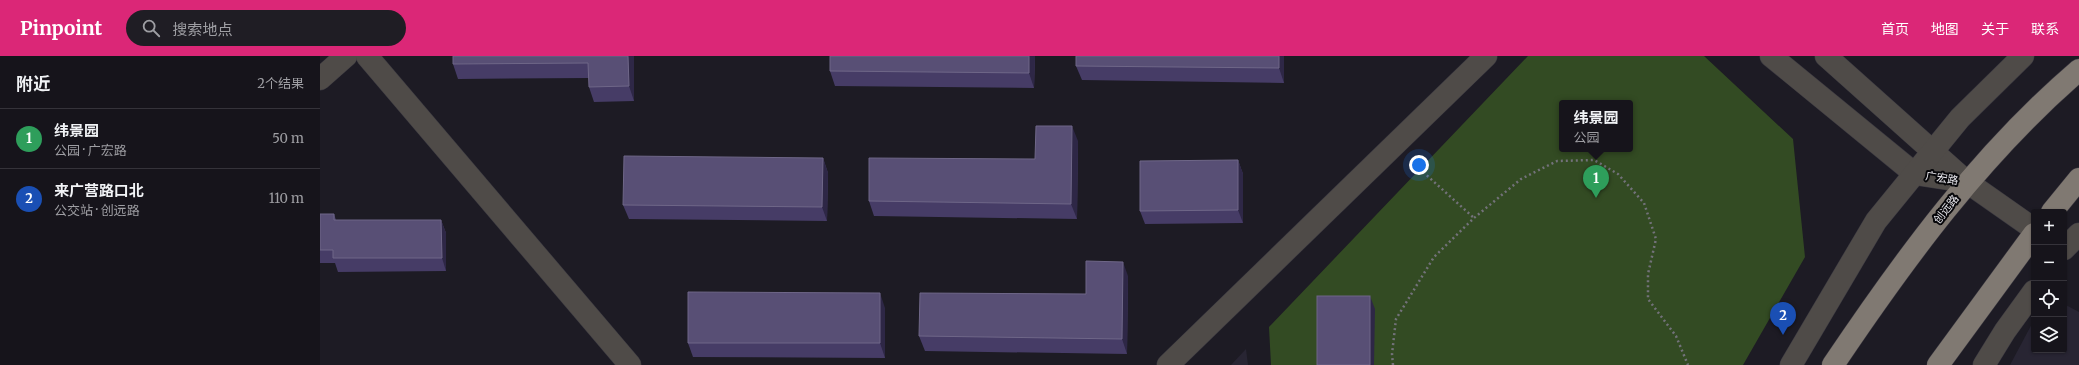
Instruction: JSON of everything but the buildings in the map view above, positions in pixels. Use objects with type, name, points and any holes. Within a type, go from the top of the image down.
[{"type":"main road","name":"创远路","points":[[1833,365],[1883,292],[1967,182],[2043,101],[2079,70]]},
{"type":"main road","points":[[2054,209],[2079,179]]},
{"type":"main road","points":[[1938,365],[2031,238]]},
{"type":"street","points":[[320,79],[346,56]]},
{"type":"street","points":[[368,56],[630,365]]},
{"type":"street","points":[[1168,365],[1486,56]]},
{"type":"street","name":"广宏路","points":[[1771,56],[1915,174],[1967,182]]},
{"type":"street","name":"广宏路","points":[[1826,56],[1967,182]]},
{"type":"street","points":[[1791,365],[1876,222],[1960,118],[2023,56]]},
{"type":"street","points":[[1967,182],[2031,228]]},
{"type":"street","points":[[2067,246],[2079,234]]},
{"type":"street","points":[[2067,251],[2079,258]]},
{"type":"street","points":[[1984,365],[2005,331],[2031,294]]},
{"type":"path","points":[[1394,145],[1474,218]]},
{"type":"path","points":[[1393,365],[1396,319],[1434,257],[1474,218],[1521,179],[1557,161],[1594,160],[1618,174],[1644,203],[1656,239],[1648,274],[1648,299],[1676,336],[1688,365]]},
{"type":"shaded area","points":[[2067,306],[2079,312],[2079,365],[2010,365],[2031,326],[2031,353],[2067,353]]},
{"type":"shaded area","points":[[1246,349],[1248,365],[1231,365]]},
{"type":"green space","points":[[1528,56],[1704,56],[1793,139],[1805,257],[1743,365],[1271,365],[1269,327]]},
{"type":"place","name":"纬景园","points":[[1596,198]]},
{"type":"place","name":"来广营路口北","points":[[1783,335]]}]
